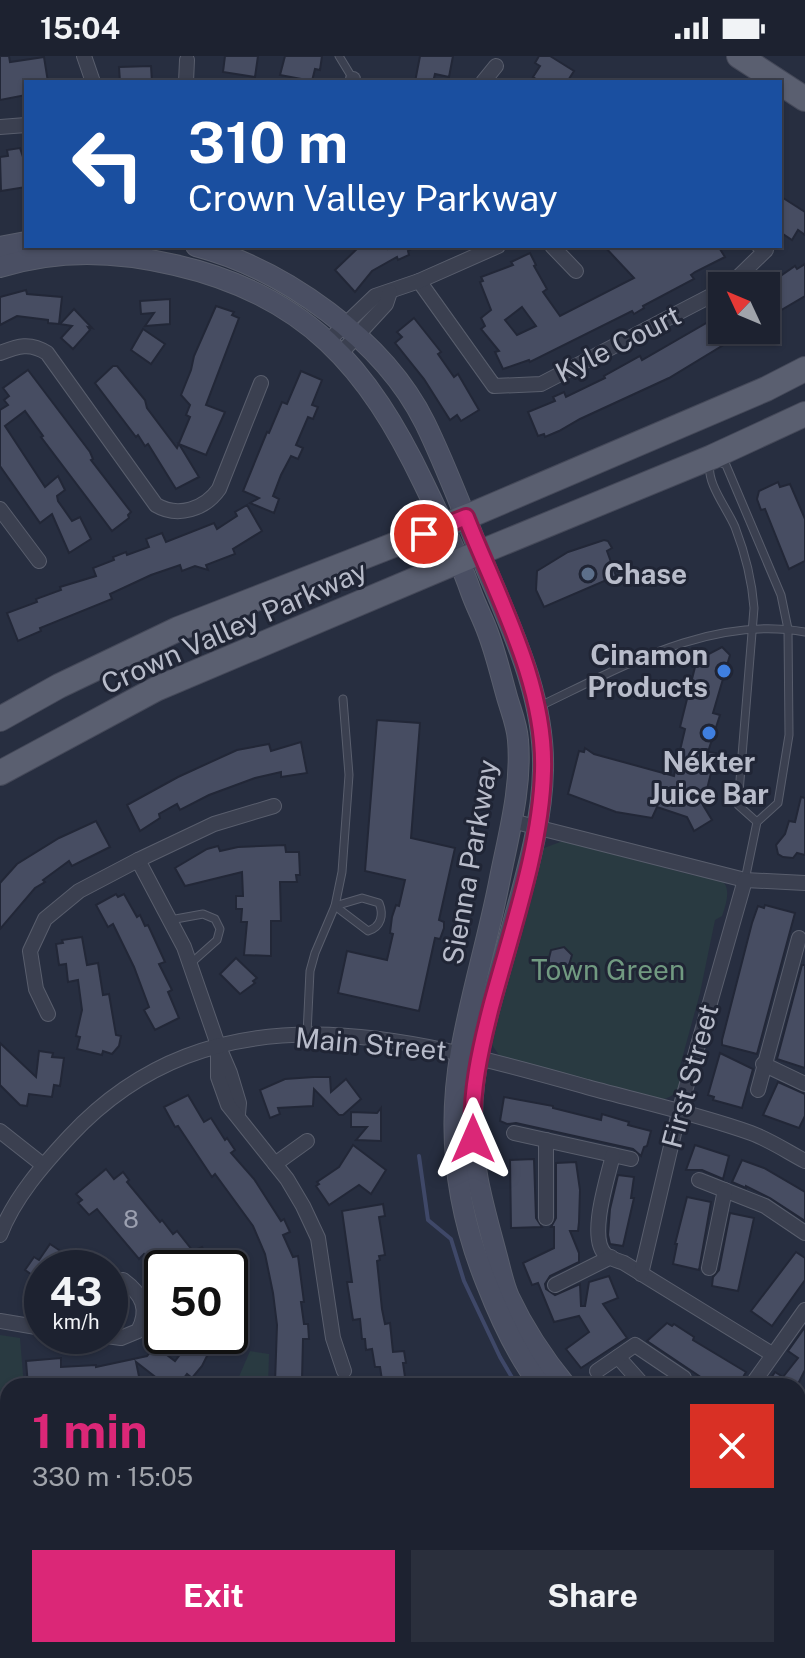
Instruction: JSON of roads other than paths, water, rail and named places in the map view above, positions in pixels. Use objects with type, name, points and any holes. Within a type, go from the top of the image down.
[{"type":"main road","points":[[739,56],[776,80]]},
{"type":"main road","points":[[782,84],[805,99]]},
{"type":"main road","points":[[0,247],[24,242]]},
{"type":"main road","name":"Sienna Parkway","points":[[204,248],[231,255],[296,290],[350,331],[394,376],[424,420],[455,521],[528,674],[538,707],[543,768],[538,828],[469,1054],[471,1116],[477,1183],[508,1296],[545,1361],[559,1378]]},
{"type":"main road","name":"Sienna Parkway","points":[[0,267],[28,258],[102,250],[206,272],[270,299],[335,347],[362,376],[455,521]]},
{"type":"main road","name":"Crown Valley Parkway","points":[[0,719],[87,671],[178,629],[455,521],[766,389],[805,369]]},
{"type":"main road","name":"Crown Valley Parkway","points":[[0,773],[156,689],[712,457],[805,414]]},
{"type":"main road","name":"Sienna Parkway","points":[[470,557],[518,736],[518,782],[454,1143],[459,1198],[474,1253],[500,1318],[535,1378]]},
{"type":"street","points":[[84,56],[92,80]]},
{"type":"street","points":[[186,58],[186,80]]},
{"type":"street","points":[[485,80],[496,66]]},
{"type":"street","points":[[0,127],[24,125]]},
{"type":"street","points":[[335,347],[350,331],[386,304],[390,292],[493,248]]},
{"type":"street","points":[[554,248],[576,271]]},
{"type":"street","points":[[743,272],[766,250],[762,248]]},
{"type":"street","name":"Kyle Court","points":[[419,281],[494,386],[541,384],[708,297]]},
{"type":"street","points":[[0,353],[21,344],[37,346],[47,353],[156,505],[166,511],[181,512],[211,501],[219,489],[261,383]]},
{"type":"street","points":[[0,509],[39,561]]},
{"type":"street","points":[[48,1014],[36,989],[30,951],[45,919],[79,891],[138,860],[214,824],[274,806]]},
{"type":"street","points":[[512,821],[745,880],[805,883]]},
{"type":"street","points":[[138,860],[190,964],[218,1045],[218,1077],[228,1105],[275,1164],[303,1206],[318,1238],[333,1338],[344,1371]]},
{"type":"street","name":"First Street","points":[[641,1274],[679,1112],[745,880]]},
{"type":"street","points":[[758,1090],[763,1064],[800,948]]},
{"type":"street","name":"Main Street","points":[[0,1235],[43,1165],[93,1112],[124,1088],[175,1059],[218,1045],[307,1034],[399,1040],[469,1054],[753,1134],[805,1161]]},
{"type":"street","points":[[763,1064],[805,1084]]},
{"type":"street","points":[[0,1131],[43,1165]]},
{"type":"street","points":[[514,1133],[631,1159]]},
{"type":"street","points":[[546,1140],[546,1218]]},
{"type":"street","points":[[275,1164],[307,1141]]},
{"type":"street","points":[[613,1155],[599,1219],[598,1241],[605,1255],[772,1354]]},
{"type":"street","points":[[699,1180],[765,1206],[805,1233]]},
{"type":"street","points":[[709,1268],[725,1190]]},
{"type":"street","points":[[555,1285],[611,1257]]},
{"type":"street","points":[[128,1284],[142,1296],[145,1309],[138,1331],[128,1335]]},
{"type":"street","points":[[756,1378],[805,1310]]},
{"type":"street","points":[[0,1321],[24,1325]]},
{"type":"street","points":[[597,1371],[635,1345],[684,1378]]},
{"type":"street","points":[[618,1357],[637,1378]]},
{"type":"lane","points":[[339,56],[353,80]]},
{"type":"lane","points":[[745,880],[757,822],[778,803],[789,735],[788,629],[781,595],[746,509],[726,465],[712,457],[708,473],[734,526],[753,582],[754,608],[738,805],[757,822]]},
{"type":"lane","points":[[538,707],[692,639],[752,628],[805,632]]},
{"type":"lane","points":[[307,1034],[310,971],[335,906],[342,872],[349,775],[343,699]]},
{"type":"lane","points":[[371,898],[379,903],[381,920],[375,929],[368,931],[335,906],[371,898]]},
{"type":"lane","points":[[170,920],[203,914],[215,919],[220,929],[217,940],[190,964]]},
{"type":"waterway","points":[[419,1156],[428,1220],[451,1239],[464,1281],[512,1378]]},
{"type":"place","name":"Chase","points":[[588,574]]},
{"type":"place","name":"Cinamon Products","points":[[724,671]]},
{"type":"place","name":"Nékter Juice Bar","points":[[709,733]]},
{"type":"park label","name":"Town Green","points":[[608,970]]}]
